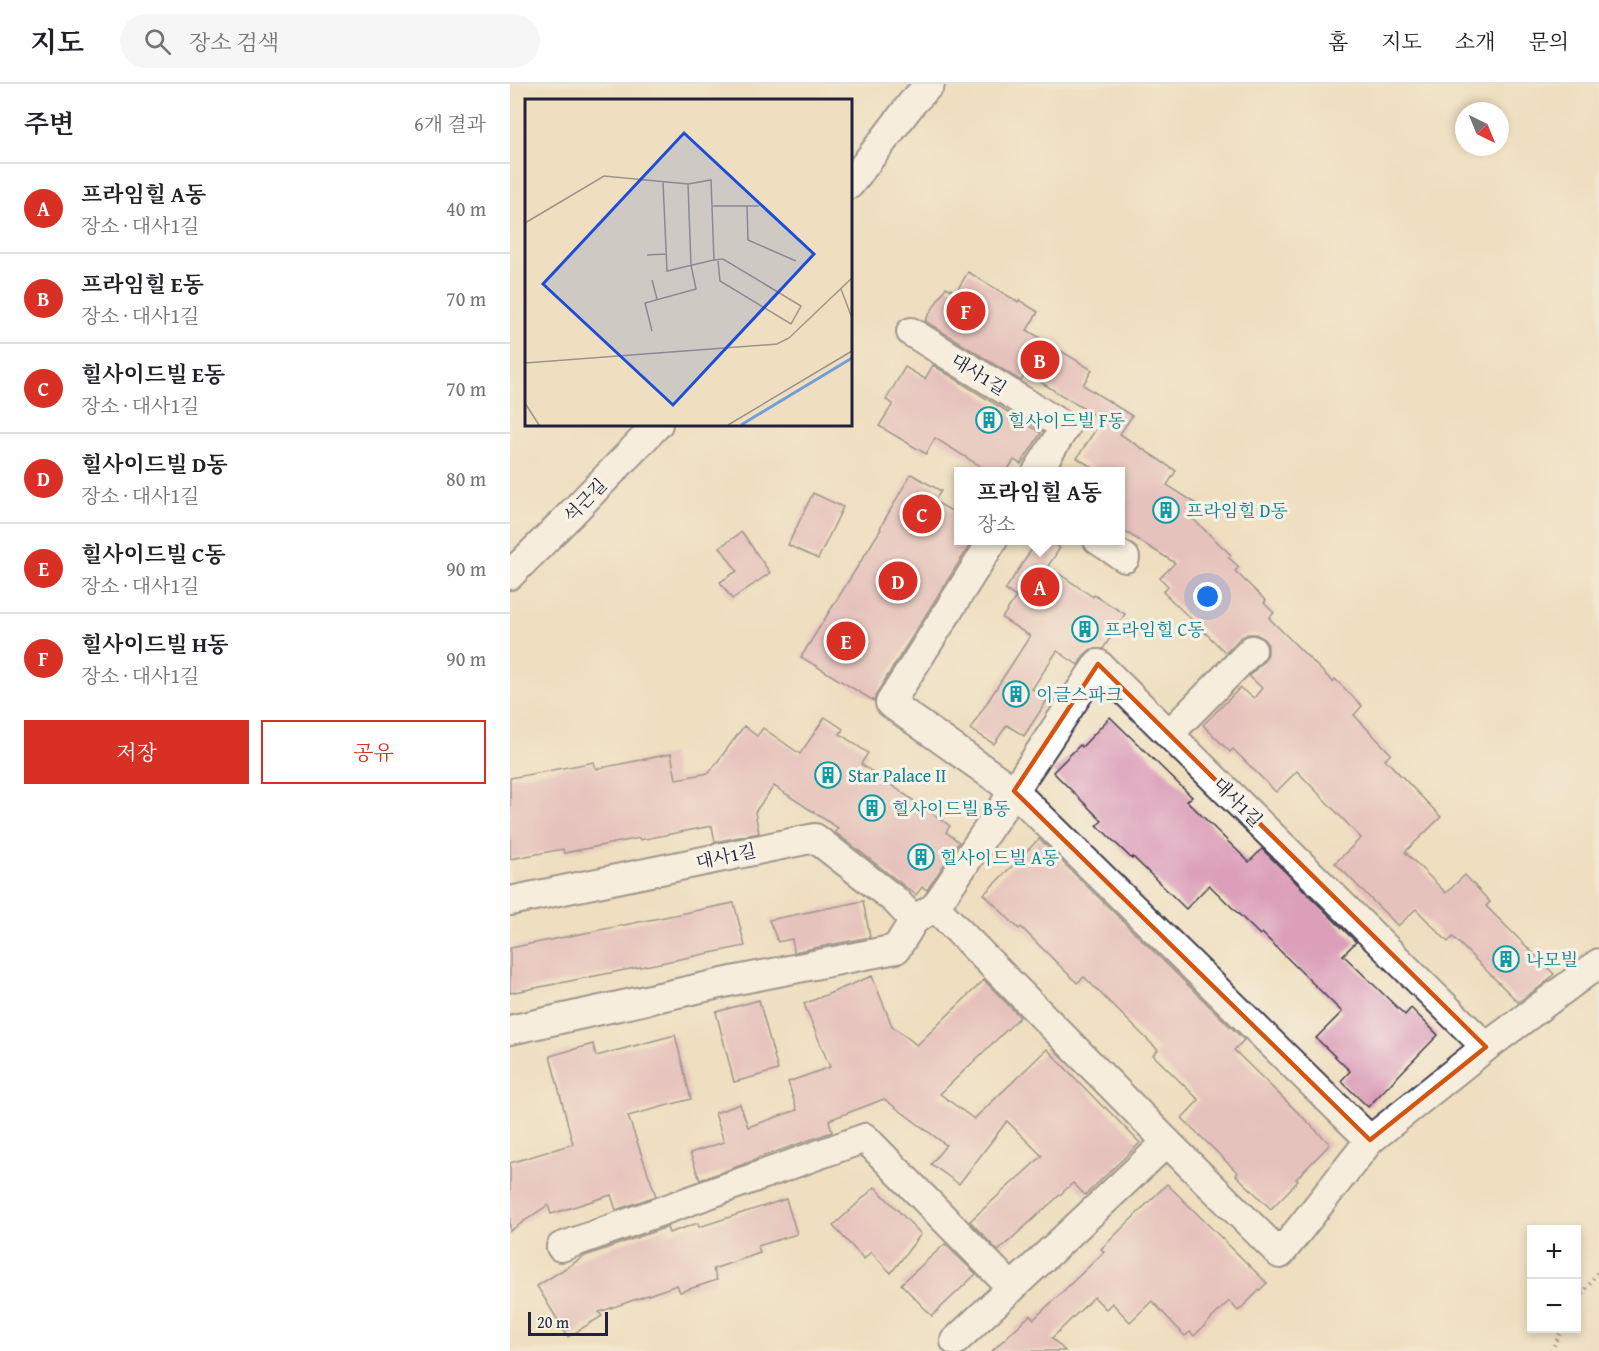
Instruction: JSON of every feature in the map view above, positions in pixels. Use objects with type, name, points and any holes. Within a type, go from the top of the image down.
[{"type":"street","points":[[852,181],[912,103],[930,84]]},
{"type":"street","name":"대사1길","points":[[911,332],[1065,427],[1040,467]]},
{"type":"street","name":"석근길","points":[[510,574],[656,426]]},
{"type":"street","points":[[990,545],[890,703],[1014,792],[1370,1140]]},
{"type":"street","points":[[1106,545],[1125,558]]},
{"type":"street","points":[[1169,734],[1252,650]]},
{"type":"street","name":"대사1길","points":[[510,1030],[737,980],[896,949],[1014,792],[1098,664],[1486,1047]]},
{"type":"street","name":"대사1길","points":[[510,901],[815,838],[895,900],[924,913],[1167,1142],[1280,1254],[1370,1140],[1486,1047],[1599,963]]},
{"type":"street","points":[[561,1247],[865,1138],[1012,1288]]},
{"type":"street","points":[[956,1341],[1167,1142]]},
{"type":"path","points":[[1581,1297],[1599,1270]]},
{"type":"path","points":[[1551,1351],[1561,1333]]},
{"type":"highlighted area","points":[[1098,664],[1486,1047],[1370,1140],[1014,791]]},
{"type":"building","points":[[968,272],[1038,312],[1027,330],[1092,370],[1083,385],[1132,416],[1120,434],[1176,471],[1167,485],[1200,506],[1192,518],[1231,555],[1228,557],[1239,567],[1235,571],[1266,601],[1264,603],[1274,613],[1269,618],[1333,682],[1335,679],[1362,706],[1354,715],[1391,754],[1385,759],[1441,817],[1405,852],[1446,893],[1465,875],[1490,902],[1486,906],[1554,974],[1544,984],[1518,1002],[1453,937],[1448,942],[1416,909],[1398,926],[1335,863],[1361,838],[1297,771],[1276,792],[1233,749],[1230,752],[1203,725],[1240,688],[1254,698],[1262,688],[1249,676],[1264,661],[1268,654],[1268,645],[1256,634],[1248,634],[1240,638],[1226,653],[1163,592],[1168,586],[1160,578],[1175,563],[1125,532],[1125,467],[1092,467],[1077,458],[1102,420],[1026,373],[1021,381],[925,321],[946,287],[956,292]]},
{"type":"building","points":[[933,365],[1041,433],[1021,464],[1014,460],[1010,467],[982,467],[935,438],[926,454],[879,426],[893,404],[886,400],[905,367],[925,379]]},
{"type":"building","points":[[911,474],[941,491],[934,501],[954,512],[954,545],[970,545],[876,694],[874,701],[801,657]]},
{"type":"building","points":[[813,493],[843,507],[818,559],[788,545]]},
{"type":"building","points":[[742,532],[770,573],[732,599],[720,582],[737,571],[720,547]]},
{"type":"building","points":[[1035,545],[1056,545],[1060,548],[1048,566],[1093,597],[1094,595],[1125,614],[1103,649],[1091,649],[1078,665],[1057,651],[1032,689],[1048,699],[1024,736],[1007,725],[994,744],[970,729],[1030,636],[1002,618],[1016,597],[1005,590]]},
{"type":"building","points":[[825,717],[843,729],[840,734],[868,753],[861,764],[950,826],[946,832],[959,842],[927,890],[922,887],[916,895],[835,832],[838,828],[774,786],[755,812],[759,833],[715,842],[712,826],[564,853],[563,849],[510,859],[510,778],[594,762],[596,769],[671,754],[676,779],[709,773],[744,726],[757,736],[763,728],[800,754]]},
{"type":"building","points":[[1110,717],[1192,797],[1187,801],[1249,862],[1262,849],[1356,942],[1343,955],[1405,1015],[1411,1008],[1438,1035],[1368,1107],[1341,1081],[1350,1071],[1316,1038],[1342,1012],[1262,933],[1260,935],[1209,885],[1186,909],[1097,825],[1102,821],[1053,772],[1080,745],[1082,747]]},
{"type":"building","points":[[1039,839],[1244,1040],[1234,1050],[1330,1144],[1271,1209],[1182,1118],[1199,1100],[1153,1055],[1158,1050],[1084,977],[1077,983],[984,894]]},
{"type":"building","points":[[863,901],[870,937],[794,952],[792,939],[778,942],[769,920]]},
{"type":"building","points":[[734,903],[745,946],[510,993],[510,948]]},
{"type":"building","points":[[872,976],[892,1026],[917,1045],[984,980],[1020,1017],[940,1094],[974,1119],[1047,1049],[1140,1143],[1085,1195],[1073,1183],[998,1251],[970,1221],[1042,1156],[1007,1121],[959,1184],[931,1164],[946,1145],[884,1099],[829,1120],[832,1132],[700,1180],[690,1153],[724,1142],[715,1113],[740,1104],[748,1127],[797,1110],[788,1082],[830,1067],[804,1004]]},
{"type":"building","points":[[759,1000],[778,1070],[734,1082],[716,1012]]},
{"type":"building","points":[[675,1035],[691,1099],[628,1116],[656,1196],[616,1210],[611,1195],[551,1214],[548,1205],[510,1231],[510,1163],[573,1144],[550,1056],[593,1044],[596,1056]]},
{"type":"building","points":[[1167,1184],[1267,1283],[1238,1311],[1229,1301],[1194,1336],[1190,1332],[1185,1336],[1152,1301],[1130,1322],[1112,1303],[1106,1309],[1094,1297],[1052,1338],[1065,1351],[992,1351],[1030,1315],[1034,1319],[1104,1252],[1101,1249]]},
{"type":"building","points":[[875,1187],[921,1234],[891,1273],[871,1252],[864,1259],[833,1226]]},
{"type":"building","points":[[786,1199],[797,1234],[758,1246],[760,1253],[713,1269],[717,1280],[680,1292],[677,1285],[599,1312],[602,1316],[568,1337],[537,1286],[585,1256],[667,1227],[669,1233],[698,1223],[699,1227]]},
{"type":"building","points":[[945,1244],[976,1274],[932,1316],[901,1284]]},
{"type":"place","name":"힐사이드빌 H동","points":[[966,311]]},
{"type":"place","name":"프라임힐 E동","points":[[1040,360]]},
{"type":"place","name":"힐사이드빌 F동","points":[[989,420]]},
{"type":"place","name":"프라임힐 D동","points":[[1166,510]]},
{"type":"place","name":"힐사이드빌 E동","points":[[922,514]]},
{"type":"place","name":"힐사이드빌 D동","points":[[898,581]]},
{"type":"place","name":"프라임힐 A동","points":[[1040,587]]},
{"type":"place","name":"프라임힐 C동","points":[[1085,629]]},
{"type":"place","name":"힐사이드빌 C동","points":[[846,641]]},
{"type":"place","name":"이글스파크","points":[[1016,694]]},
{"type":"place","name":"Star Palace II","points":[[828,775]]},
{"type":"place","name":"힐사이드빌 B동","points":[[872,808]]},
{"type":"place","name":"힐사이드빌 A동","points":[[921,857]]},
{"type":"place","name":"나모빌","points":[[1506,959]]}]
